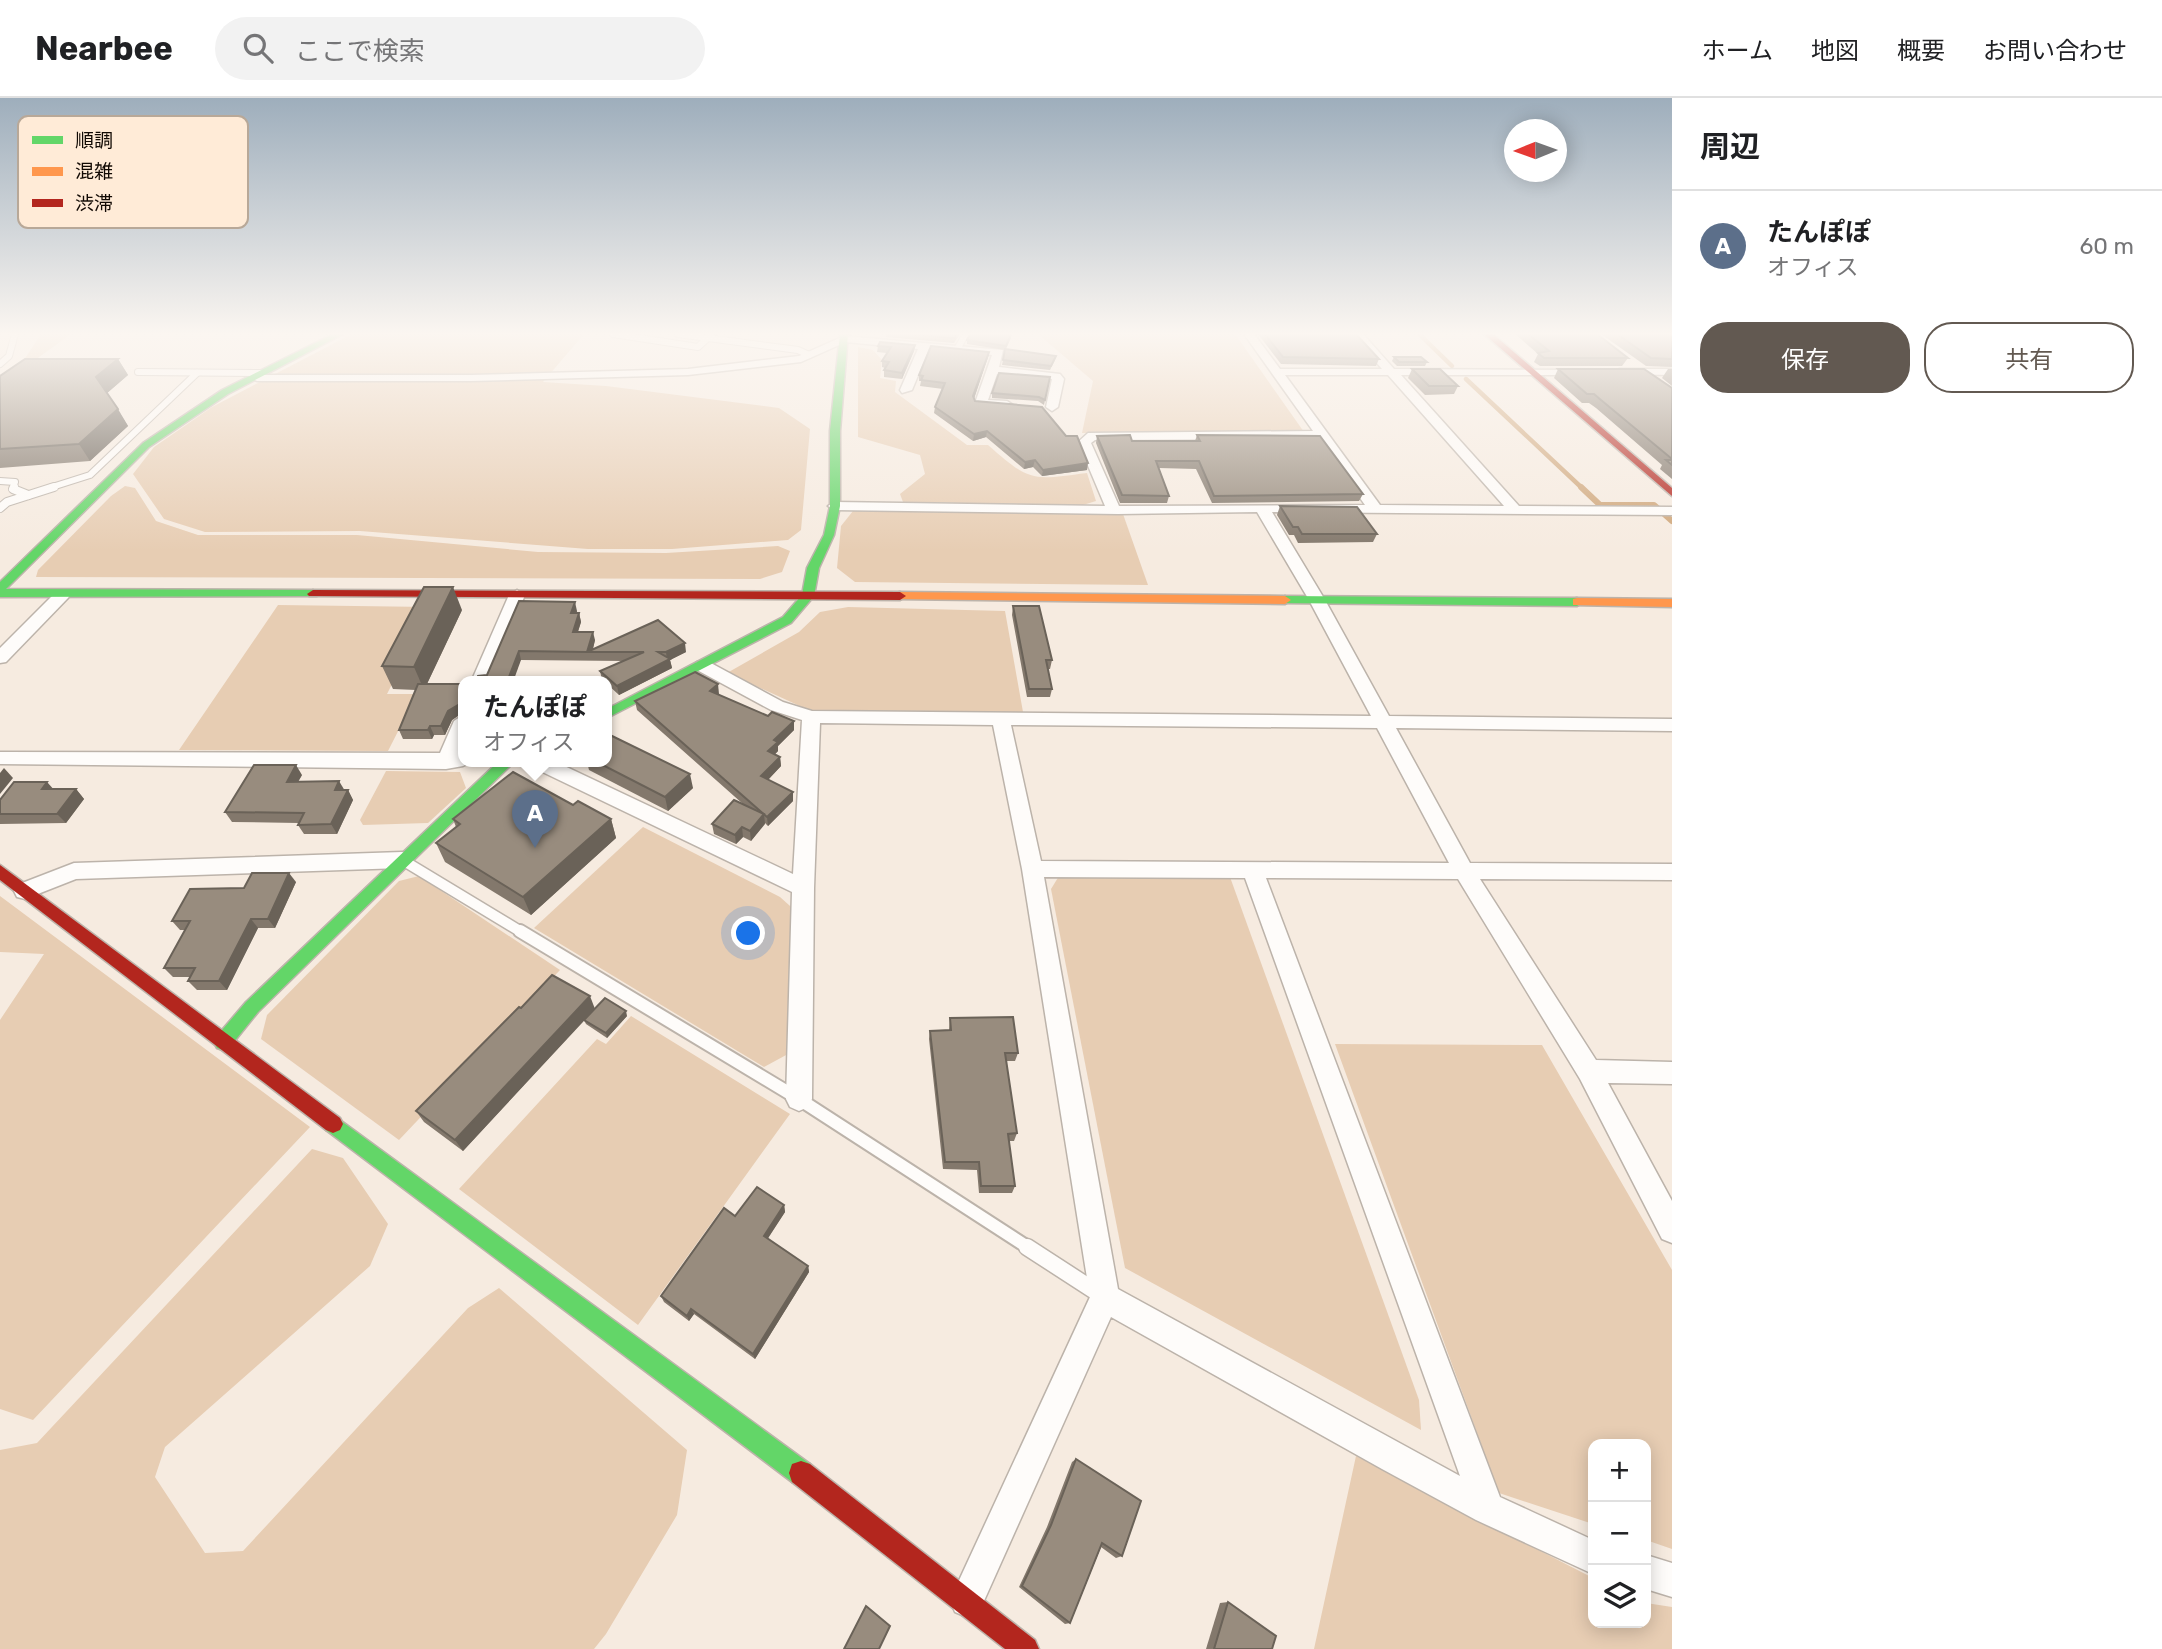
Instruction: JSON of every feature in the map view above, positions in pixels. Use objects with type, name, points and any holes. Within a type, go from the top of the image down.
[{"type":"street","points":[[0,591],[146,445],[204,406]]},
{"type":"street","points":[[612,712],[787,620],[808,596],[813,568],[829,535],[835,506],[837,406]]},
{"type":"street","points":[[1301,406],[1375,508]]},
{"type":"street","points":[[1422,406],[1514,509]]},
{"type":"street","points":[[1571,406],[1672,494]]},
{"type":"street","points":[[1113,509],[1084,442],[1091,436],[1322,435]]},
{"type":"street","points":[[835,506],[1672,511]]},
{"type":"street","points":[[1262,508],[1317,600],[1464,870],[1589,1071],[1672,1229]]},
{"type":"street","points":[[0,591],[62,595],[808,596],[1672,603]]},
{"type":"street","points":[[0,658],[62,595]]},
{"type":"street","points":[[483,676],[517,595]]},
{"type":"street","points":[[703,666],[777,706],[811,717],[1672,725]]},
{"type":"street","points":[[799,1099],[803,888],[811,717]]},
{"type":"street","points":[[967,1600],[1105,1298],[1032,869],[1001,719]]},
{"type":"street","points":[[0,758],[455,761]]},
{"type":"street","points":[[223,1042],[252,1007],[502,767]]},
{"type":"street","points":[[549,767],[803,888]]},
{"type":"street","points":[[25,891],[74,871],[402,860]]},
{"type":"street","points":[[1032,869],[1672,872]]},
{"type":"street","points":[[1252,869],[1488,1508]]},
{"type":"street","points":[[0,871],[223,1042],[624,1338],[967,1600],[1026,1649]]},
{"type":"street","points":[[1589,1071],[1672,1073]]},
{"type":"street","points":[[1105,1298],[1488,1508],[1588,1555]]},
{"type":"street","points":[[1651,1574],[1672,1580]]},
{"type":"lane","points":[[0,508],[3,501],[90,475],[162,406]]},
{"type":"lane","points":[[0,481],[15,482],[13,489],[28,495]]},
{"type":"lane","points":[[402,860],[799,1099],[1105,1298]]},
{"type":"shaded area","points":[[858,406],[915,406],[967,445],[988,445],[1014,466],[1033,476],[1054,477],[1087,473],[1096,501],[1083,505],[903,502],[900,494],[925,474],[920,455],[858,437]]},
{"type":"shaded area","points":[[1088,406],[1286,406],[1304,432],[1082,433]]},
{"type":"shaded area","points":[[212,407],[779,408],[810,429],[801,530],[788,540],[672,549],[588,549],[360,531],[205,532],[164,519],[133,474],[154,447]]},
{"type":"shaded area","points":[[125,486],[135,488],[156,521],[198,535],[357,535],[538,552],[666,553],[778,546],[790,551],[782,572],[760,579],[36,577],[38,570],[111,496]]},
{"type":"shaded area","points":[[853,511],[1123,514],[1148,585],[855,582],[837,568],[841,526]]},
{"type":"shaded area","points":[[278,605],[431,607],[387,694],[417,694],[388,751],[179,750]]},
{"type":"shaded area","points":[[848,607],[1005,611],[1023,712],[813,712],[727,673],[799,632],[820,612]]},
{"type":"shaded area","points":[[386,771],[460,772],[466,788],[428,823],[363,825],[360,820]]},
{"type":"shaded area","points":[[643,827],[780,897],[799,914],[788,1054],[764,1067],[534,928]]},
{"type":"shaded area","points":[[1064,868],[1230,877],[1419,1400],[1421,1430],[1125,1268],[1051,889]]},
{"type":"shaded area","points":[[419,876],[560,970],[399,1140],[261,1039],[267,1015],[399,881]]},
{"type":"shaded area","points":[[0,896],[310,1127],[33,1420],[0,1409],[0,1020],[44,954],[0,952]]},
{"type":"shaded area","points":[[631,1016],[790,1114],[638,1325],[459,1189],[597,1039],[606,1044]]},
{"type":"shaded area","points":[[1335,1044],[1542,1045],[1672,1270],[1672,1549],[1651,1542],[1651,1439],[1588,1439],[1588,1522],[1499,1493]]},
{"type":"shaded area","points":[[312,1149],[343,1158],[388,1224],[370,1266],[165,1447],[155,1477],[205,1553],[243,1551],[468,1308],[499,1288],[687,1450],[677,1515],[606,1634],[594,1649],[0,1649],[0,1450],[37,1443]]},
{"type":"shaded area","points":[[1356,1456],[1588,1575],[1588,1628],[1651,1628],[1651,1604],[1672,1607],[1672,1649],[1314,1649]]},
{"type":"building","points":[[0,406],[116,406],[118,409],[79,444],[0,449]]},
{"type":"building","points":[[1609,406],[1672,406],[1672,459]]},
{"type":"building","points":[[935,407],[1042,407],[1066,436],[1077,436],[1088,463],[1043,470],[1035,460],[1025,462],[987,431],[974,434]]},
{"type":"building","points":[[1130,435],[1132,441],[1200,441],[1197,435],[1320,436],[1363,494],[1214,496],[1199,461],[1156,461],[1169,496],[1122,495],[1097,436]]},
{"type":"building","points":[[1280,506],[1357,507],[1377,534],[1302,534],[1298,527],[1293,527]]},
{"type":"building","points":[[424,587],[453,587],[414,667],[382,666]]},
{"type":"building","points":[[519,601],[575,602],[571,613],[579,613],[573,632],[593,632],[587,652],[519,651],[509,676],[478,676],[487,675]]},
{"type":"building","points":[[1013,606],[1039,606],[1052,660],[1046,660],[1052,689],[1029,689]]},
{"type":"building","points":[[658,620],[685,643],[666,652],[658,652],[670,659],[617,686],[612,682],[612,676],[606,676],[600,671],[644,652],[587,652]]},
{"type":"building","points":[[695,672],[718,684],[710,691],[768,716],[772,712],[794,721],[774,740],[778,742],[768,751],[780,757],[761,776],[793,792],[767,817],[635,701]]},
{"type":"building","points":[[418,684],[458,684],[458,705],[448,711],[441,726],[430,726],[428,730],[399,730]]},
{"type":"building","points":[[612,736],[690,774],[665,797],[607,767],[612,767]]},
{"type":"building","points":[[254,765],[296,765],[287,782],[339,781],[335,790],[348,790],[331,824],[298,825],[304,813],[225,812]]},
{"type":"building","points":[[513,772],[573,805],[578,801],[611,819],[523,897],[436,843],[460,824],[453,819]]},
{"type":"building","points":[[14,782],[47,782],[42,789],[76,789],[57,814],[0,814],[0,800]]},
{"type":"building","points":[[734,800],[764,814],[750,831],[742,827],[735,835],[712,824]]},
{"type":"building","points":[[252,873],[289,873],[268,919],[251,919],[219,981],[188,981],[195,968],[164,968],[190,921],[172,921],[190,889],[244,888]]},
{"type":"building","points":[[552,975],[590,996],[455,1140],[416,1111],[519,1007],[521,1008]]},
{"type":"building","points":[[605,998],[626,1011],[606,1033],[584,1020]]},
{"type":"building","points":[[1013,1017],[1018,1053],[1005,1053],[1017,1133],[1008,1134],[1015,1186],[981,1186],[979,1162],[945,1162],[930,1031],[951,1030],[950,1018]]},
{"type":"building","points":[[757,1187],[784,1205],[764,1236],[808,1266],[753,1354],[691,1309],[687,1316],[661,1296],[724,1208],[735,1216]]},
{"type":"building","points":[[1076,1459],[1141,1501],[1122,1556],[1102,1543],[1070,1623],[1022,1586],[1051,1525]]},
{"type":"building","points":[[1228,1602],[1276,1636],[1272,1649],[1214,1649]]},
{"type":"building","points":[[866,1606],[890,1626],[879,1649],[844,1649]]},
{"type":"waterway","points":[[1495,406],[1582,488]]},
{"type":"waterway","points":[[1581,487],[1600,505],[1654,505],[1672,521]]},
{"type":"traffic: fast","points":[[0,589],[146,445],[204,406]]},
{"type":"traffic: fast","points":[[612,711],[787,620],[808,596],[813,568],[829,535],[835,506],[837,406]]},
{"type":"traffic: fast","points":[[0,593],[313,594]]},
{"type":"traffic: fast","points":[[1285,600],[1577,602]]},
{"type":"traffic: fast","points":[[223,1042],[252,1007],[502,767]]},
{"type":"traffic: fast","points":[[333,1124],[801,1473]]},
{"type":"traffic: slow","points":[[900,596],[1285,600]]},
{"type":"traffic: slow","points":[[1577,602],[1672,603]]},
{"type":"traffic: jam","points":[[1572,406],[1672,493]]},
{"type":"traffic: jam","points":[[313,594],[900,596]]},
{"type":"traffic: jam","points":[[0,871],[333,1124]]},
{"type":"traffic: jam","points":[[801,1473],[1026,1649]]},
{"type":"place","name":"たんぽぽ","points":[[535,848]]}]
